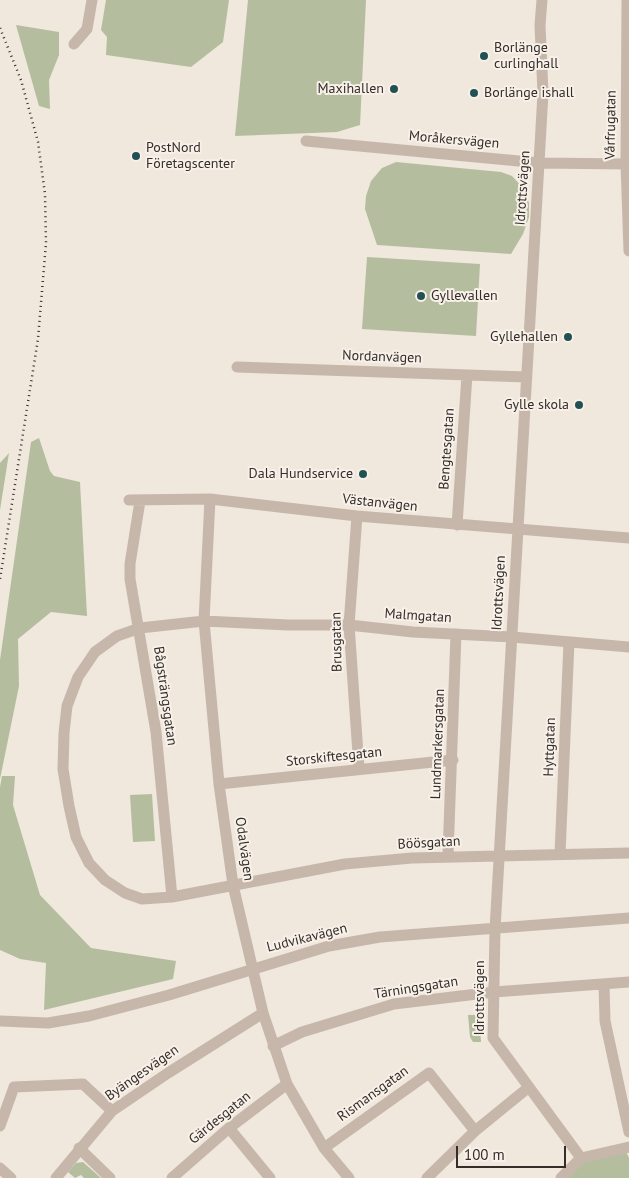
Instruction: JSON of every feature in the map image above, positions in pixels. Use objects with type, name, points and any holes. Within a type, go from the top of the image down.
[{"type":"street","points":[[74,44],[87,29],[92,0]]},
{"type":"street","name":"Idrottsvägen","points":[[542,0],[540,26],[543,93],[540,163],[517,530],[501,856],[495,929],[493,1038],[581,1158]]},
{"type":"street","name":"Vårfrugatan","points":[[627,0],[629,246]]},
{"type":"street","name":"Moråkersvägen","points":[[306,141],[540,163],[627,164]]},
{"type":"street","name":"Nordanvägen","points":[[237,367],[526,377]]},
{"type":"street","name":"Bengtesgatan","points":[[457,525],[467,374]]},
{"type":"street","name":"Västanvägen","points":[[134,501],[210,499],[357,516],[629,538]]},
{"type":"street","name":"Odalvägen","points":[[210,499],[204,621],[219,784],[233,885],[263,1013],[273,1046],[288,1084],[324,1148],[349,1178]]},
{"type":"street","name":"Bågsträngsgatan","points":[[134,501],[130,580],[140,628],[156,732],[172,897]]},
{"type":"street","name":"Brusgatan","points":[[357,516],[349,625],[359,768]]},
{"type":"street","name":"Malmgatan","points":[[140,628],[204,621],[288,625],[349,625],[413,632],[512,637],[629,647]]},
{"type":"street","name":"Böösgatan","points":[[140,628],[117,636],[95,652],[78,677],[67,706],[64,733],[64,769],[68,806],[76,837],[89,863],[105,880],[126,893],[142,899],[172,897],[345,864],[448,856],[629,853]]},
{"type":"street","name":"Lundmarkersgatan","points":[[448,856],[453,760],[456,634]]},
{"type":"street","name":"Hyttgatan","points":[[560,854],[569,642]]},
{"type":"street","name":"Storskiftesgatan","points":[[219,784],[359,768],[453,760]]},
{"type":"street","name":"Ludvikavägen","points":[[0,1021],[48,1023],[90,1016],[169,995],[252,968],[329,946],[380,936],[629,918]]},
{"type":"street","name":"Tärningsgatan","points":[[273,1046],[302,1032],[394,1004],[494,992],[629,982]]},
{"type":"street","points":[[604,984],[605,1021],[629,1132]]},
{"type":"street","name":"Byängesvägen","points":[[56,1178],[79,1148],[112,1111],[176,1067],[263,1013]]},
{"type":"street","name":"Rismansgatan","points":[[324,1148],[429,1073],[475,1131]]},
{"type":"street","points":[[0,1126],[14,1087],[83,1084],[112,1111]]},
{"type":"street","name":"Gärdesgatan","points":[[172,1178],[229,1128],[288,1084]]},
{"type":"street","points":[[427,1178],[475,1131],[529,1087]]},
{"type":"street","points":[[229,1128],[270,1178]]},
{"type":"street","points":[[561,1178],[581,1158],[629,1147]]},
{"type":"street","points":[[79,1148],[110,1178]]},
{"type":"street","points":[[0,1168],[11,1178]]},
{"type":"green space","points":[[106,0],[229,0],[223,42],[191,67],[106,55],[107,37],[101,30]]},
{"type":"green space","points":[[248,0],[366,0],[360,125],[337,132],[235,136]]},
{"type":"green space","points":[[16,25],[59,32],[59,55],[49,80],[50,109],[39,106]]},
{"type":"green space","points":[[396,162],[501,172],[512,176],[523,188],[529,203],[529,217],[523,234],[511,254],[377,245],[365,209],[366,196],[371,181],[382,168]]},
{"type":"green space","name":"Gyllevallen","points":[[367,257],[480,264],[476,336],[362,329]]},
{"type":"green space","points":[[39,438],[50,471],[54,476],[80,482],[87,616],[51,612],[18,639],[19,686],[0,779],[0,660],[31,442]]},
{"type":"green space","points":[[9,453],[0,510],[0,463]]},
{"type":"green space","points":[[2,776],[15,776],[13,805],[40,895],[91,948],[176,961],[173,979],[44,1010],[46,963],[20,959],[0,950],[0,787]]},
{"type":"green space","points":[[152,794],[155,841],[133,842],[130,795]]},
{"type":"green space","points":[[468,1015],[479,1015],[481,1042],[473,1042],[470,1037]]},
{"type":"green space","points":[[625,1149],[629,1158],[629,1178],[567,1178],[584,1159]]},
{"type":"green space","points":[[83,1162],[101,1178],[84,1178],[81,1175],[75,1178],[68,1172],[76,1163]]},
{"type":"railway","points":[[0,28],[21,80],[38,142],[45,194],[46,243],[38,339],[0,579]]},
{"type":"place","name":"Borlänge curlinghall","points":[[484,56]]},
{"type":"place","name":"Maxihallen","points":[[394,89]]},
{"type":"place","name":"Borlänge ishall","points":[[474,93]]},
{"type":"place","name":"PostNord Företagscenter","points":[[136,156]]},
{"type":"place","name":"Gyllevallen","points":[[421,296]]},
{"type":"place","name":"Gyllehallen","points":[[568,337]]},
{"type":"place","name":"Gylle skola","points":[[579,405]]},
{"type":"place","name":"Dala Hundservice","points":[[363,474]]}]
